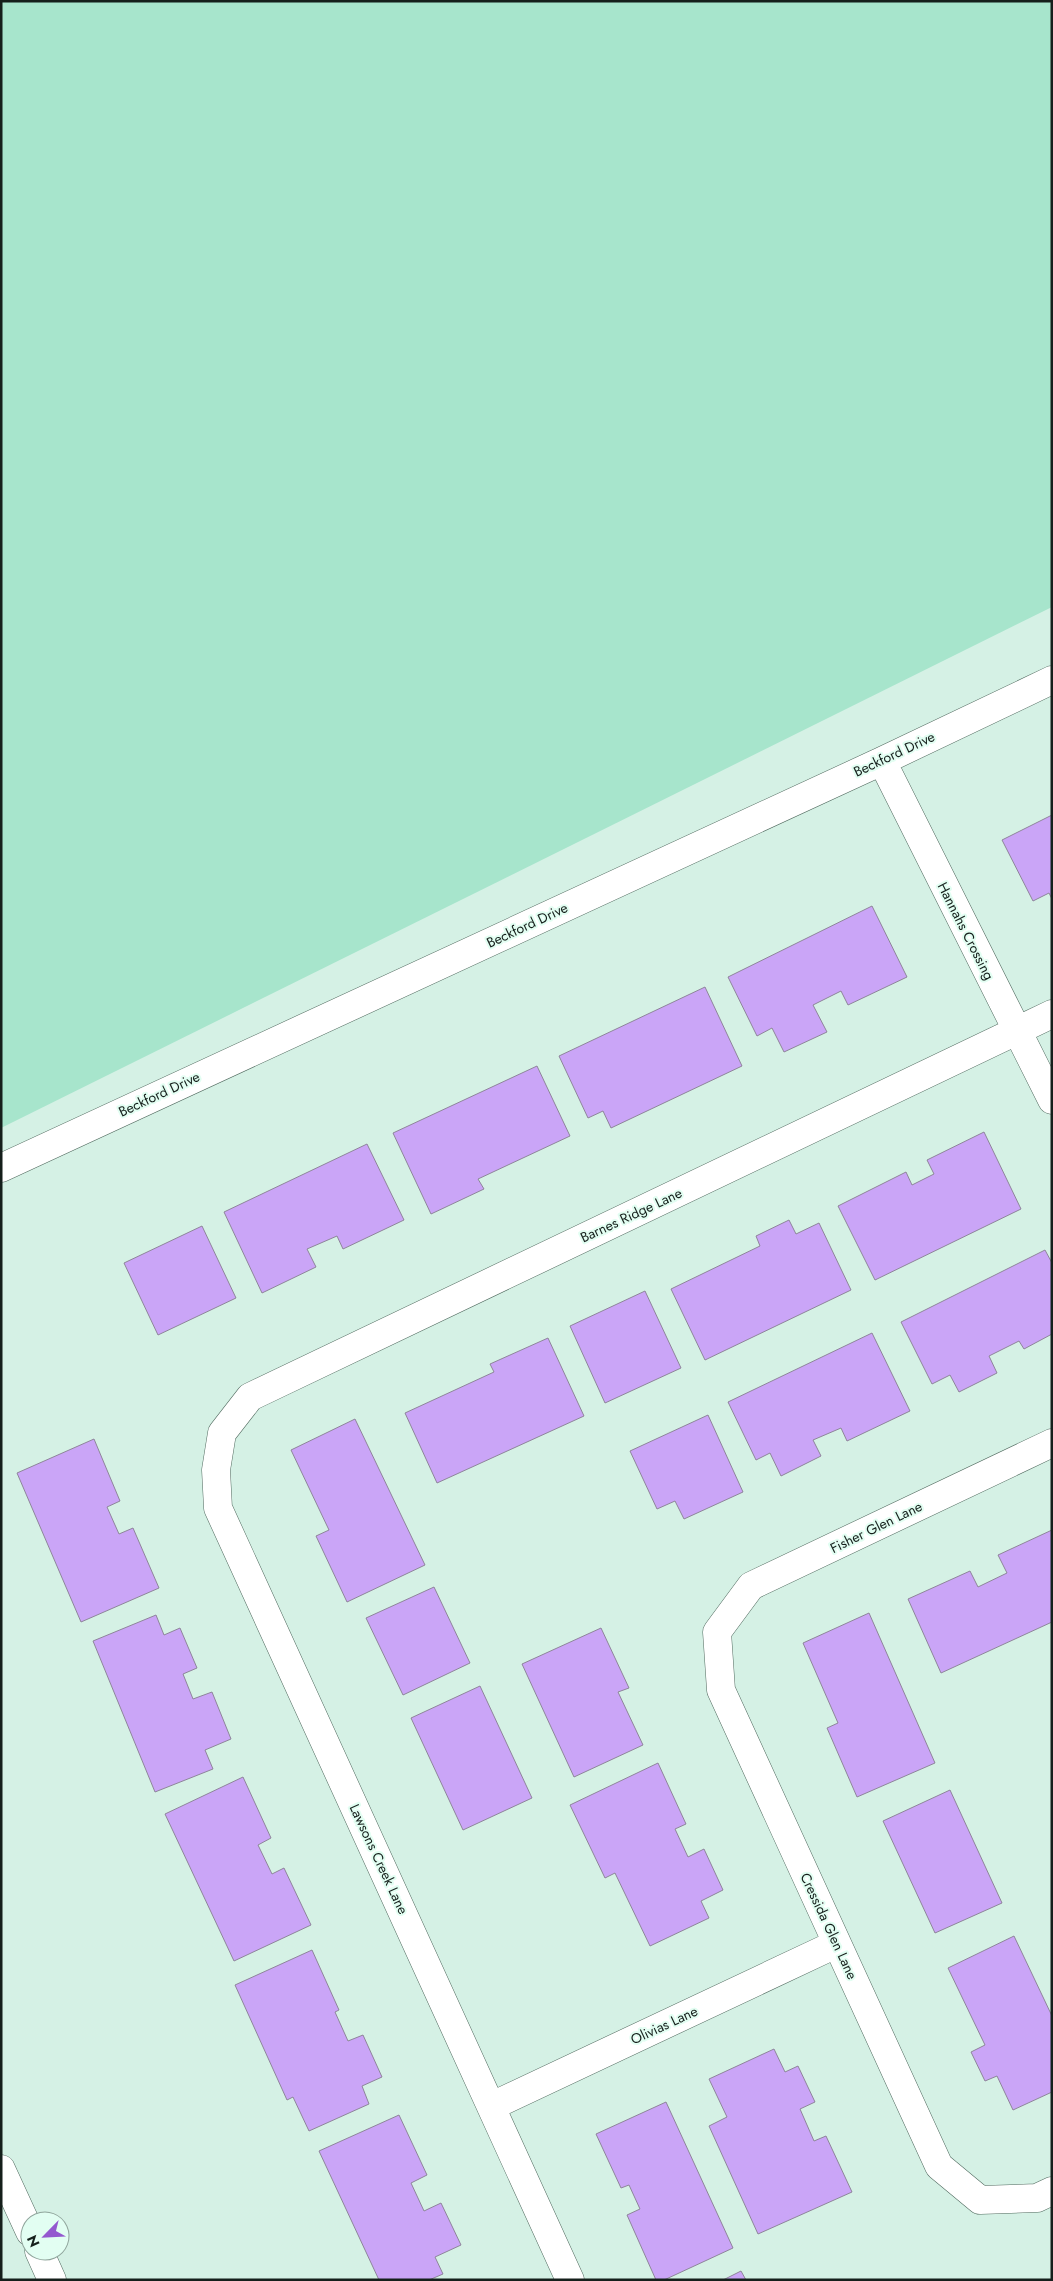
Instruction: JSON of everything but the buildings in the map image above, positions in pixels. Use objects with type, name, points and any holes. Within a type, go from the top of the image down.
[{"type":"street","name":"Beckford Drive","points":[[1,1168],[882,761],[1052,680]]},
{"type":"street","name":"Hannahs Crossing","points":[[882,761],[1052,1100]]},
{"type":"street","name":"Barnes Ridge Lane","points":[[222,1433],[250,1396],[1052,1014]]},
{"type":"street","name":"Lawsons Creek Lane","points":[[222,1433],[216,1470],[218,1508],[570,2280]]},
{"type":"street","name":"Fisher Glen Lane","points":[[717,1632],[752,1586],[1052,1443]]},
{"type":"street","name":"Cressida Glen Lane","points":[[717,1632],[721,1690],[939,2166],[980,2200],[1037,2198],[1052,2191]]},
{"type":"street","name":"Olivias Lane","points":[[492,2106],[836,1944]]},
{"type":"street","points":[[1,2169],[20,2211]]},
{"type":"street","points":[[43,2261],[52,2280]]},
{"type":"green space","points":[[1,1],[1052,1],[1052,607],[1,1128]]}]
